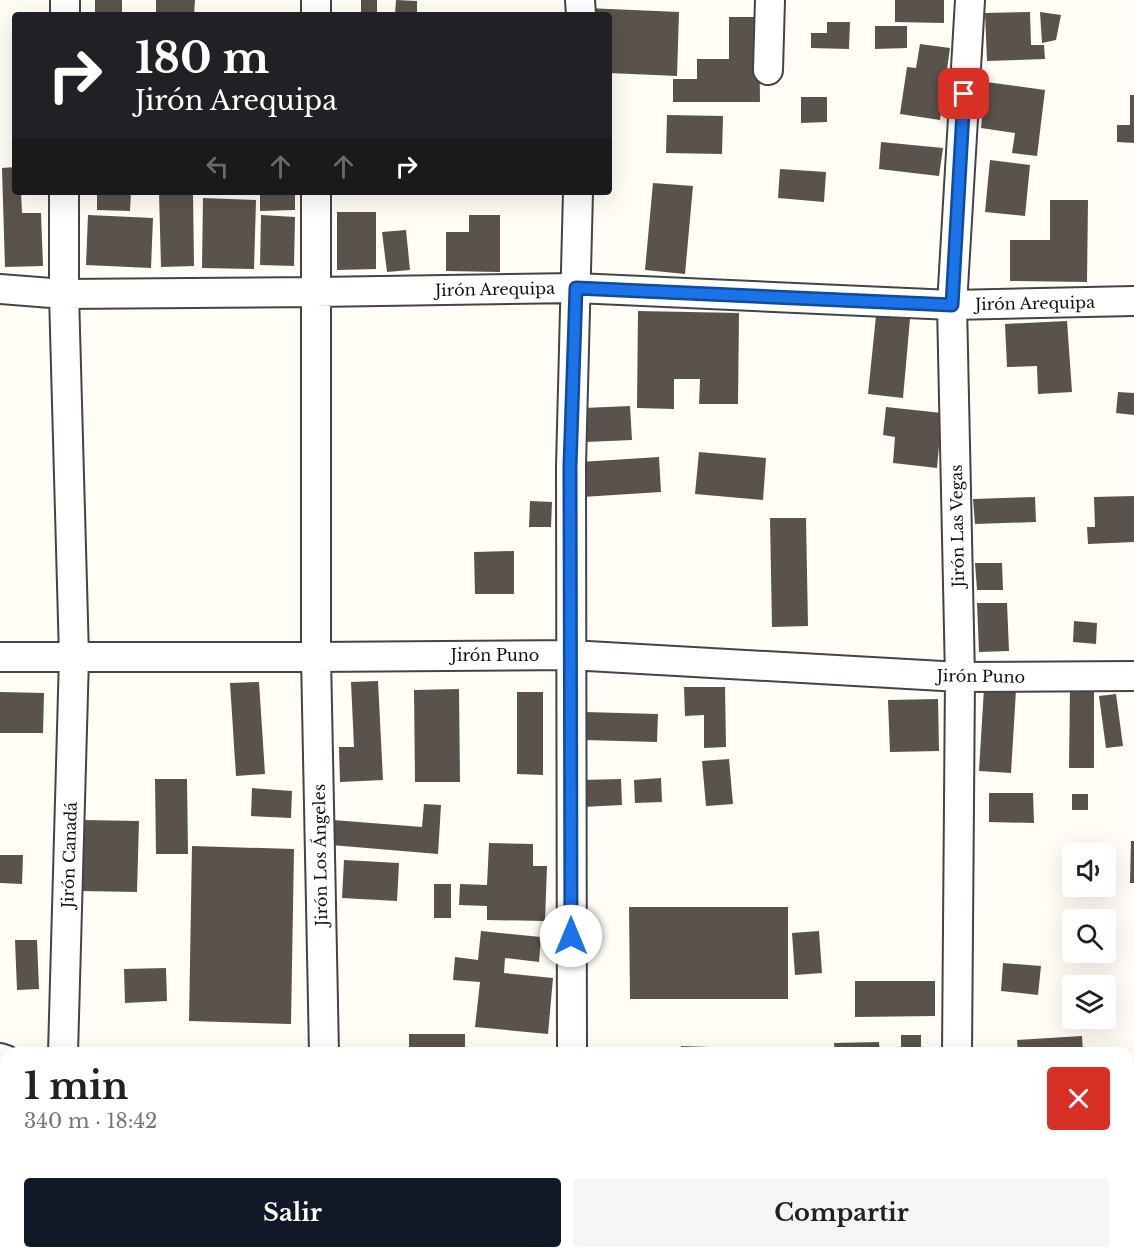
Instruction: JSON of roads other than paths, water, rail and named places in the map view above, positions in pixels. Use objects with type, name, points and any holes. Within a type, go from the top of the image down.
[{"type":"street","points":[[768,70],[770,0]]},
{"type":"street","name":"Jirón Las Vegas","points":[[957,1047],[960,677],[952,305],[970,0]]},
{"type":"street","points":[[64,195],[64,294]]},
{"type":"street","points":[[316,195],[316,292]]},
{"type":"street","points":[[572,1047],[570,466],[578,195]]},
{"type":"street","name":"Jirón Arequipa","points":[[0,289],[64,294],[576,288],[952,305],[1134,301]]},
{"type":"street","name":"Jirón Los Ángeles","points":[[316,292],[316,657],[324,1047]]},
{"type":"street","name":"Jirón Canadá","points":[[63,1047],[74,657],[64,294]]},
{"type":"street","name":"Jirón Puno","points":[[0,657],[570,655],[960,677],[1134,676]]}]
